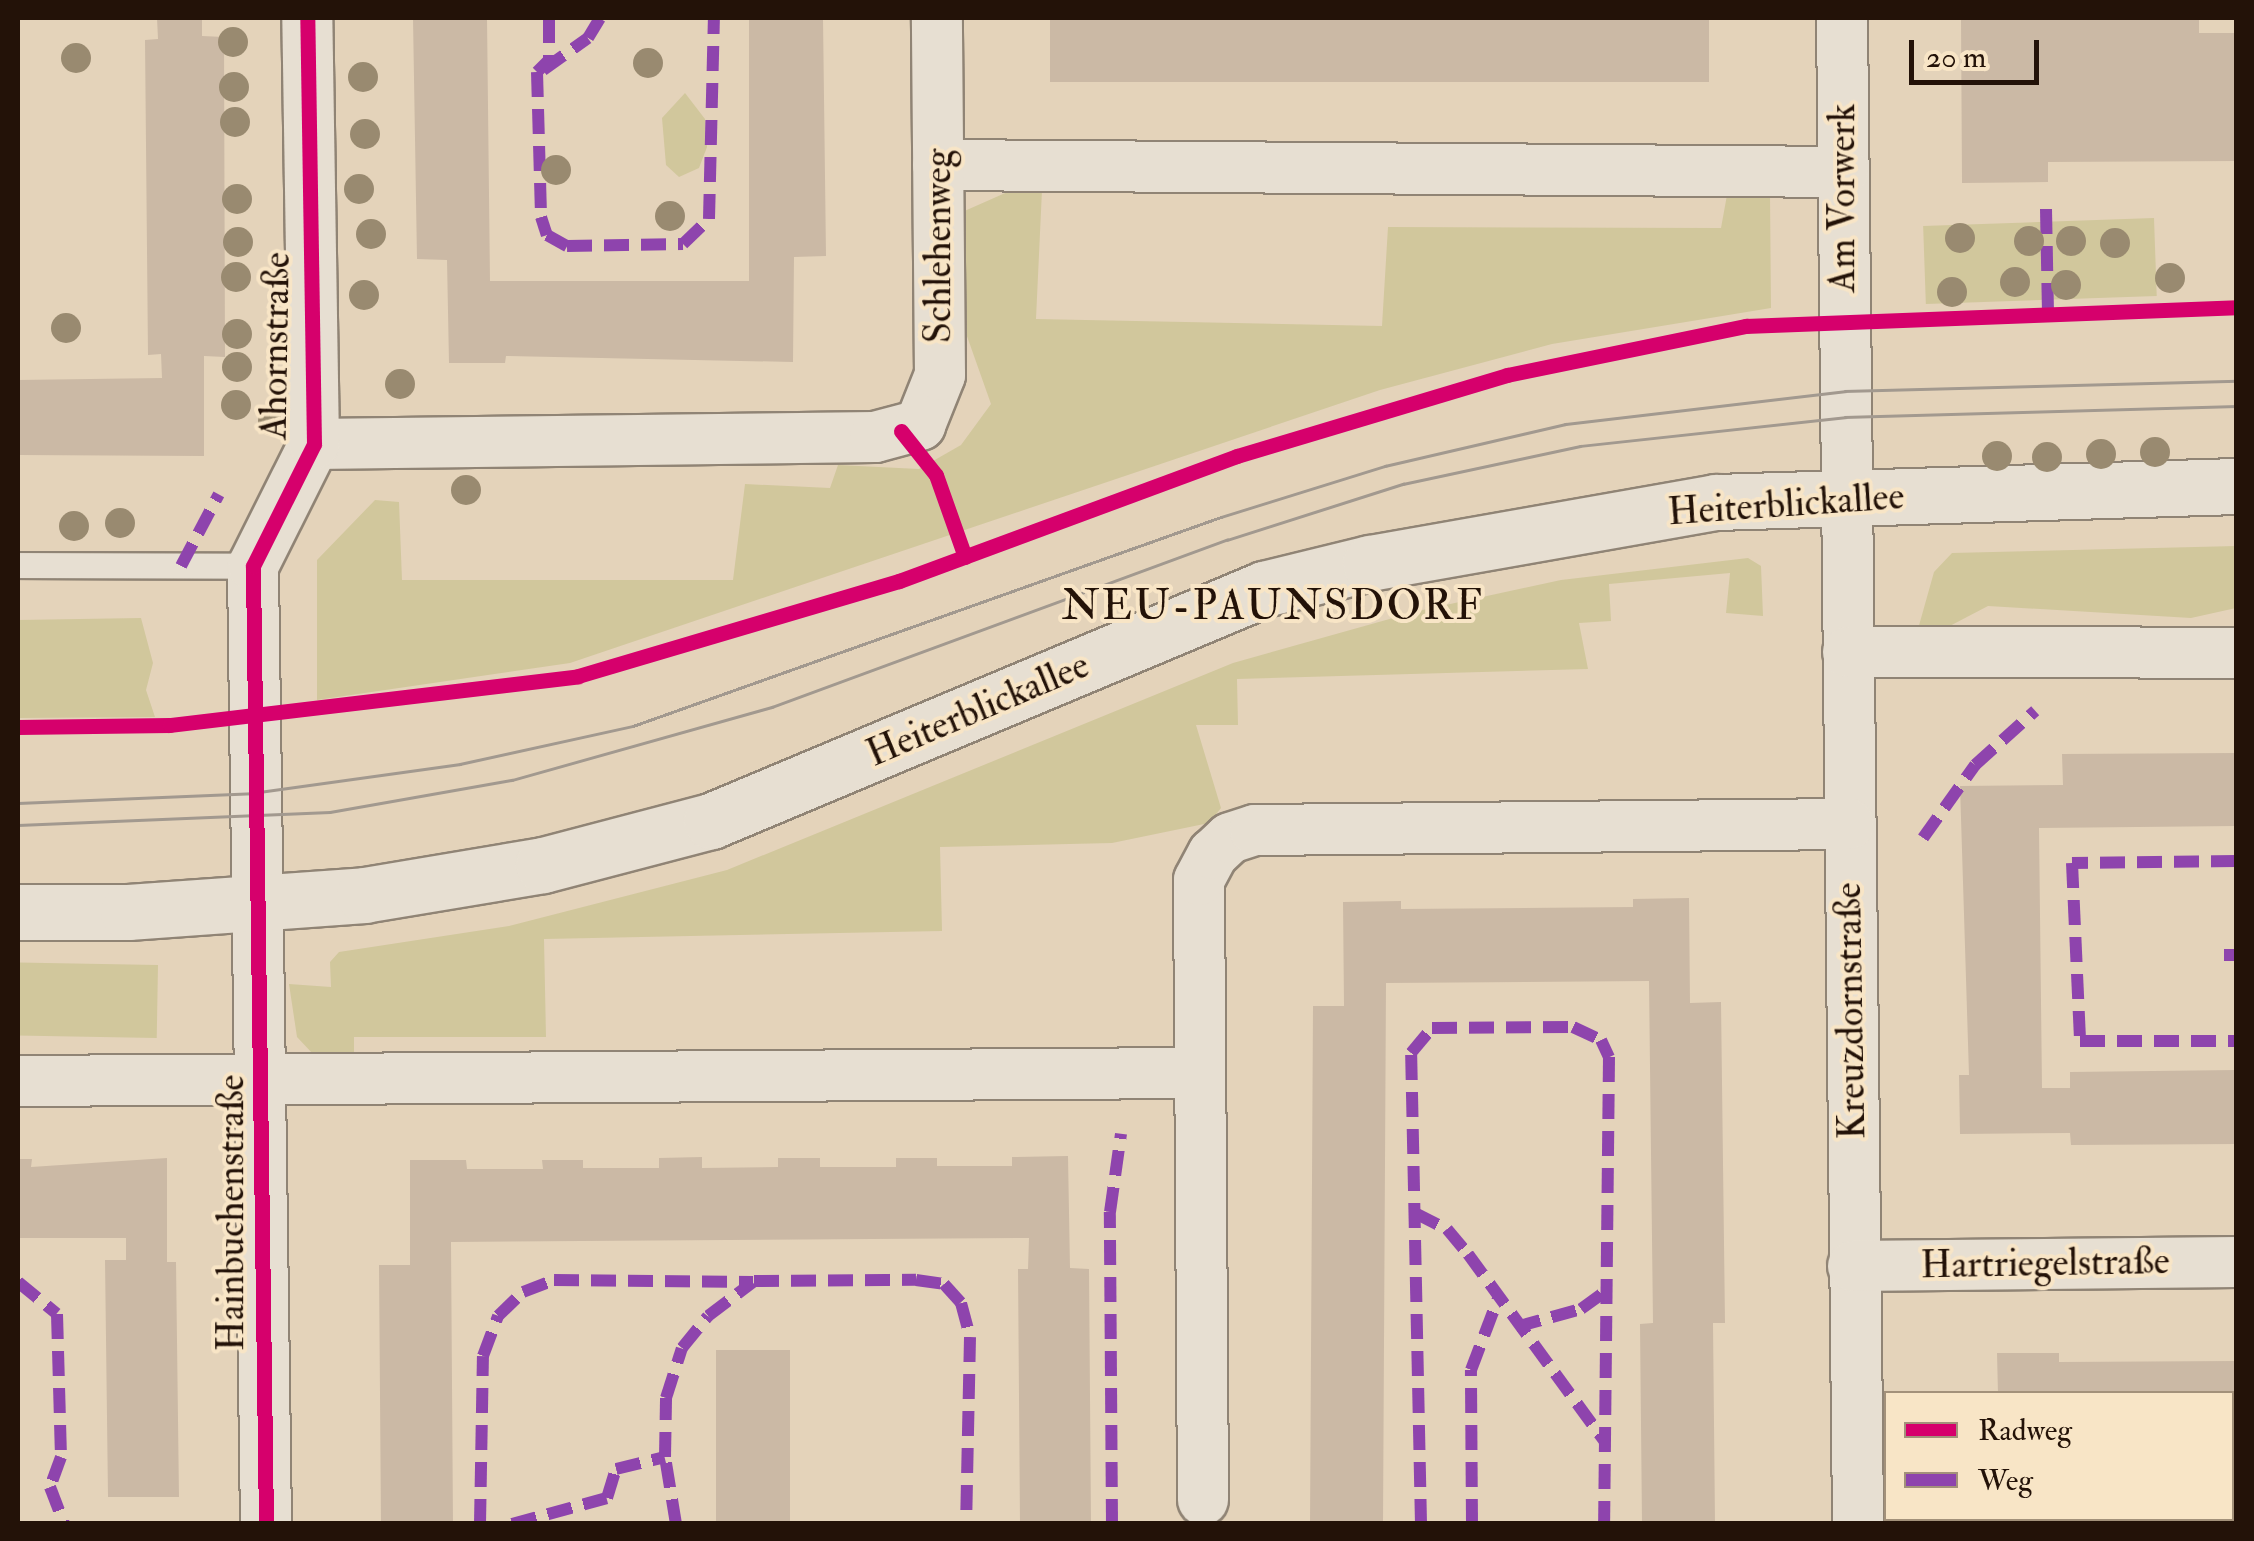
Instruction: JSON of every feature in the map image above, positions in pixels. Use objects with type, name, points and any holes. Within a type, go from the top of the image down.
[{"type":"main road","name":"Heiterblickallee","points":[[18,912],[364,895],[525,868],[711,821],[1264,589],[1370,563],[1716,502],[2236,486]]},
{"type":"street","name":"Ahornstraße","points":[[257,902],[253,566],[314,444],[307,18]]},
{"type":"street","name":"Schlehenweg","points":[[314,444],[875,438],[920,425],[940,375],[937,18]]},
{"type":"street","name":"Am Vorwerk","points":[[1842,18],[1845,498]]},
{"type":"street","points":[[938,165],[1843,172]]},
{"type":"street","name":"Kreuzdornstraße","points":[[1845,498],[1858,1524]]},
{"type":"street","points":[[1848,652],[2236,654]]},
{"type":"street","points":[[1203,1500],[1197,1073],[1199,880],[1230,838],[1255,830],[1849,824]]},
{"type":"street","name":"Hainbuchenstraße","points":[[257,902],[264,1080],[266,1524]]},
{"type":"street","points":[[18,1081],[1197,1073]]},
{"type":"street","name":"Hartriegelstraße","points":[[1853,1266],[2236,1262]]},
{"type":"lane","points":[[18,565],[253,566]]},
{"type":"shaded area","points":[[685,93],[705,119],[707,147],[699,168],[679,177],[666,165],[662,118]]},
{"type":"shaded area","points":[[1012,190],[1042,190],[1036,319],[1382,326],[1388,227],[1721,228],[1727,195],[1770,194],[1771,308],[1552,344],[1380,390],[570,663],[317,700],[317,560],[375,500],[399,502],[402,580],[733,580],[745,484],[830,488],[838,465],[919,469],[961,445],[991,404],[957,308],[960,213]]},
{"type":"shaded area","points":[[2154,218],[2157,296],[1926,304],[1923,226]]},
{"type":"shaded area","points":[[2236,546],[2236,608],[2191,618],[1988,606],[1944,629],[1918,629],[1934,572],[1952,553]]},
{"type":"shaded area","points":[[1748,558],[1761,566],[1763,616],[1726,613],[1730,573],[1609,584],[1611,621],[1579,623],[1588,669],[1237,679],[1238,725],[1196,725],[1221,808],[1209,823],[1112,843],[940,847],[942,931],[544,939],[546,1037],[354,1037],[354,1063],[313,1054],[297,1037],[289,984],[331,987],[330,962],[339,952],[509,926],[727,870],[1233,663],[1418,611],[1561,580]]},
{"type":"shaded area","points":[[141,618],[153,663],[146,690],[155,717],[18,718],[18,620]]},
{"type":"shaded area","points":[[18,963],[158,965],[157,1038],[18,1036]]},
{"type":"building","points":[[157,18],[202,18],[202,36],[224,37],[225,357],[204,356],[204,456],[18,455],[18,380],[162,378],[161,354],[148,355],[145,40],[158,39]]},
{"type":"building","points":[[413,18],[487,18],[490,281],[749,281],[749,18],[823,18],[826,256],[794,257],[793,362],[506,356],[505,363],[449,363],[447,260],[417,259]]},
{"type":"building","points":[[1050,18],[1709,18],[1709,82],[1050,82]]},
{"type":"building","points":[[1961,18],[2199,18],[2199,33],[2235,33],[2236,161],[2048,162],[2048,182],[1962,183]]},
{"type":"building","points":[[2236,753],[2236,826],[2039,828],[2042,1088],[2070,1088],[2070,1072],[2236,1070],[2236,1144],[2071,1145],[2070,1133],[1960,1134],[1959,1075],[1969,1075],[1960,786],[2063,785],[2062,754]]},
{"type":"building","points":[[1689,898],[1690,1003],[1721,1002],[1725,1323],[1713,1323],[1715,1524],[1642,1524],[1640,1324],[1653,1323],[1649,981],[1386,983],[1383,1524],[1310,1524],[1313,1006],[1344,1006],[1343,902],[1401,901],[1401,909],[1633,907],[1633,899]]},
{"type":"building","points":[[1068,1156],[1070,1268],[1089,1269],[1091,1524],[1020,1524],[1018,1269],[1028,1269],[1029,1238],[451,1242],[453,1524],[381,1524],[379,1265],[410,1265],[410,1160],[466,1160],[467,1169],[543,1169],[542,1160],[583,1160],[583,1168],[659,1168],[659,1158],[702,1157],[702,1168],[778,1167],[778,1158],[820,1158],[820,1167],[896,1167],[896,1158],[937,1158],[937,1166],[1012,1166],[1012,1157]]},
{"type":"building","points":[[167,1158],[167,1262],[176,1262],[179,1497],[108,1497],[105,1260],[126,1260],[126,1238],[18,1238],[18,1159],[32,1159],[31,1167]]},
{"type":"building","points":[[716,1350],[790,1350],[790,1524],[716,1524]]},
{"type":"building","points":[[1997,1353],[2059,1353],[2059,1362],[2236,1361],[2236,1435],[2234,1391],[1998,1391]]},
{"type":"building","points":[[1967,1521],[2042,1521],[2042,1524]]},
{"type":"tram line","points":[[18,803],[252,793],[460,764],[633,726],[1221,517],[1385,466],[1565,424],[1845,391],[2236,381]]},
{"type":"tram line","points":[[18,825],[330,812],[512,780],[772,707],[1227,540],[1403,484],[1580,446],[1845,417],[2236,406]]},
{"type":"marked path","points":[[549,18],[549,60],[537,72],[541,217],[547,235],[567,246],[683,244],[709,219],[714,18]]},
{"type":"marked path","points":[[543,70],[588,38],[600,18]]},
{"type":"marked path","points":[[2046,209],[2048,313]]},
{"type":"marked path","points":[[181,566],[219,494]]},
{"type":"marked path","points":[[1923,838],[1975,765],[2035,711]]},
{"type":"marked path","points":[[2236,861],[2072,863],[2080,1041],[2236,1041]]},
{"type":"marked path","points":[[2224,955],[2236,955]]},
{"type":"marked path","points":[[1421,1524],[1411,1053],[1432,1028],[1573,1027],[1601,1040],[1609,1057],[1604,1524]]},
{"type":"marked path","points":[[1112,1524],[1110,1212],[1121,1134]]},
{"type":"marked path","points":[[1415,1213],[1447,1229],[1468,1254],[1605,1442]]},
{"type":"marked path","points":[[480,1524],[483,1356],[498,1316],[523,1292],[554,1280],[753,1282]]},
{"type":"marked path","points":[[754,1281],[916,1280],[944,1284],[961,1303],[970,1337],[966,1524]]},
{"type":"marked path","points":[[18,1282],[57,1314],[61,1457],[50,1487],[64,1524]]},
{"type":"marked path","points":[[676,1524],[665,1457],[666,1398],[682,1348],[708,1316],[753,1282]]},
{"type":"marked path","points":[[1516,1327],[1581,1309],[1606,1291]]},
{"type":"marked path","points":[[1472,1524],[1471,1370],[1498,1299]]},
{"type":"marked path","points":[[512,1524],[607,1498],[616,1469],[665,1457]]},
{"type":"cycle path","points":[[266,1524],[253,566],[314,444],[307,18]]},
{"type":"cycle path","points":[[18,727],[170,725],[578,676],[899,581],[1237,456],[1507,375],[1746,326],[2236,307]]},
{"type":"cycle path","points":[[901,431],[936,475],[965,557]]},
{"type":"district","name":"NEU-PAUNSDORF","points":[[1273,606]]}]
